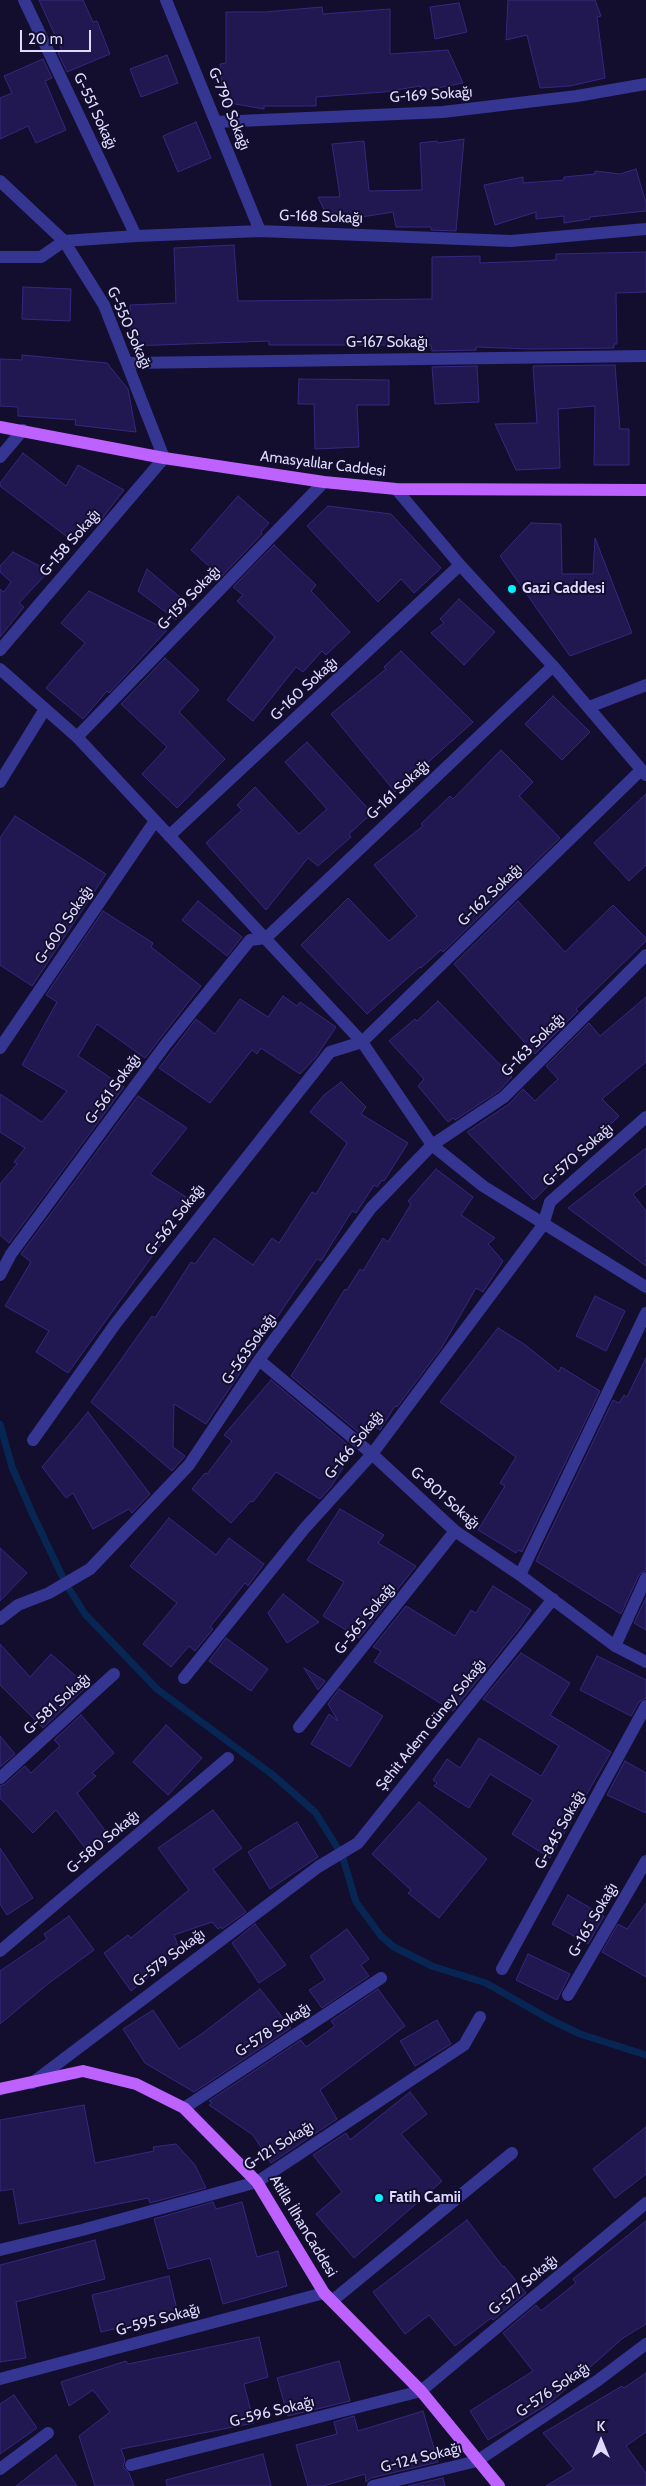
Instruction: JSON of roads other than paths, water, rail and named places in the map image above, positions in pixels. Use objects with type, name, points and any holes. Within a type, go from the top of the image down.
[{"type":"main road","name":"Amasyalılar Caddesi","points":[[0,427],[164,458],[324,482],[396,489],[646,490]]},
{"type":"main road","name":"Atilla İlhanCaddesi","points":[[0,2089],[83,2072],[136,2084],[184,2108],[257,2182],[328,2297],[421,2392],[499,2486]]},
{"type":"street","name":"G-551 Sokağı","points":[[24,0],[136,236]]},
{"type":"street","name":"G-790 Sokağı","points":[[166,0],[260,231]]},
{"type":"street","name":"G-169 Sokağı","points":[[216,122],[443,112],[578,96],[646,84]]},
{"type":"street","name":"G-550 Sokağı","points":[[0,181],[64,241],[104,305],[164,458]]},
{"type":"street","name":"G-168 Sokağı","points":[[64,241],[260,231],[511,241],[646,229]]},
{"type":"street","points":[[0,257],[42,257],[64,241]]},
{"type":"street","name":"G-167 Sokağı","points":[[128,363],[646,356]]},
{"type":"street","points":[[0,457],[23,430]]},
{"type":"street","name":"G-158 Sokağı","points":[[0,650],[164,458]]},
{"type":"street","name":"G-159 Sokağı","points":[[77,737],[324,482]]},
{"type":"street","points":[[396,489],[460,565],[553,666],[644,772]]},
{"type":"street","name":"G-160 Sokağı","points":[[169,836],[460,565]]},
{"type":"street","name":"G-161 Sokağı","points":[[266,938],[553,666]]},
{"type":"street","points":[[0,670],[77,737],[362,1042],[432,1145],[483,1186],[543,1226],[644,1283]]},
{"type":"street","points":[[589,707],[646,684]]},
{"type":"street","points":[[0,782],[45,709]]},
{"type":"street","name":"G-162 Sokağı","points":[[362,1042],[644,772]]},
{"type":"street","name":"G-600 Sokağı","points":[[0,1048],[156,821]]},
{"type":"street","name":"G-561 Sokağı","points":[[0,1275],[12,1254],[166,1044],[250,940],[266,938]]},
{"type":"street","name":"G-163 Sokağı","points":[[432,1145],[504,1097],[646,954]]},
{"type":"street","name":"G-562 Sokağı","points":[[33,1440],[116,1323],[330,1052],[362,1042]]},
{"type":"street","name":"G-570 Sokağı","points":[[543,1226],[550,1202],[646,1117]]},
{"type":"street","name":"G-563Sokağı","points":[[0,1619],[18,1605],[49,1593],[90,1569],[189,1466],[259,1360],[371,1208],[432,1145]]},
{"type":"street","name":"G-166 Sokağı","points":[[184,1678],[304,1529],[372,1454],[543,1226]]},
{"type":"street","points":[[520,1574],[646,1313]]},
{"type":"street","name":"G-801 Sokağı","points":[[259,1360],[372,1454],[455,1531],[520,1574],[615,1646],[646,1662]]},
{"type":"street","name":"G-565 Sokağı","points":[[299,1727],[455,1531]]},
{"type":"street","points":[[615,1646],[646,1578]]},
{"type":"street","name":"Şehit Adem Güney Sokağı","points":[[327,1862],[354,1845],[552,1599]]},
{"type":"street","name":"G-581 Sokağı","points":[[0,1778],[114,1674]]},
{"type":"street","name":"G-845 Sokağı","points":[[502,1970],[646,1706]]},
{"type":"street","name":"G-580 Sokağı","points":[[0,1951],[228,1758]]},
{"type":"street","name":"G-165 Sokağı","points":[[568,1995],[646,1861]]},
{"type":"street","name":"G-579 Sokağı","points":[[32,2083],[264,1907],[327,1862]]},
{"type":"street","name":"G-578 Sokağı","points":[[184,2108],[381,1978]]},
{"type":"street","name":"G-121 Sokağı","points":[[0,2250],[82,2230],[257,2182],[464,2045],[480,2017]]},
{"type":"street","points":[[328,2297],[512,2153]]},
{"type":"street","name":"G-577 Sokağı","points":[[421,2392],[646,2202]]},
{"type":"street","name":"G-595 Sokağı","points":[[0,2379],[328,2297]]},
{"type":"street","name":"G-576 Sokağı","points":[[477,2461],[597,2381],[646,2344]]},
{"type":"street","name":"G-596 Sokağı","points":[[131,2465],[421,2392]]},
{"type":"street","points":[[0,2469],[48,2433]]},
{"type":"street","name":"G-124 Sokağı","points":[[373,2486],[477,2461]]},
{"type":"waterway","points":[[0,1424],[12,1467],[33,1515],[66,1584],[85,1614],[157,1689],[273,1775],[315,1812],[342,1855],[356,1902],[381,1936],[394,1947],[432,1966],[486,1983],[549,2019],[580,2034],[646,2055]]},
{"type":"place","name":"Gazi Caddesi","points":[[512,589]]},
{"type":"place","name":"Fatih Camii","points":[[379,2198]]}]
